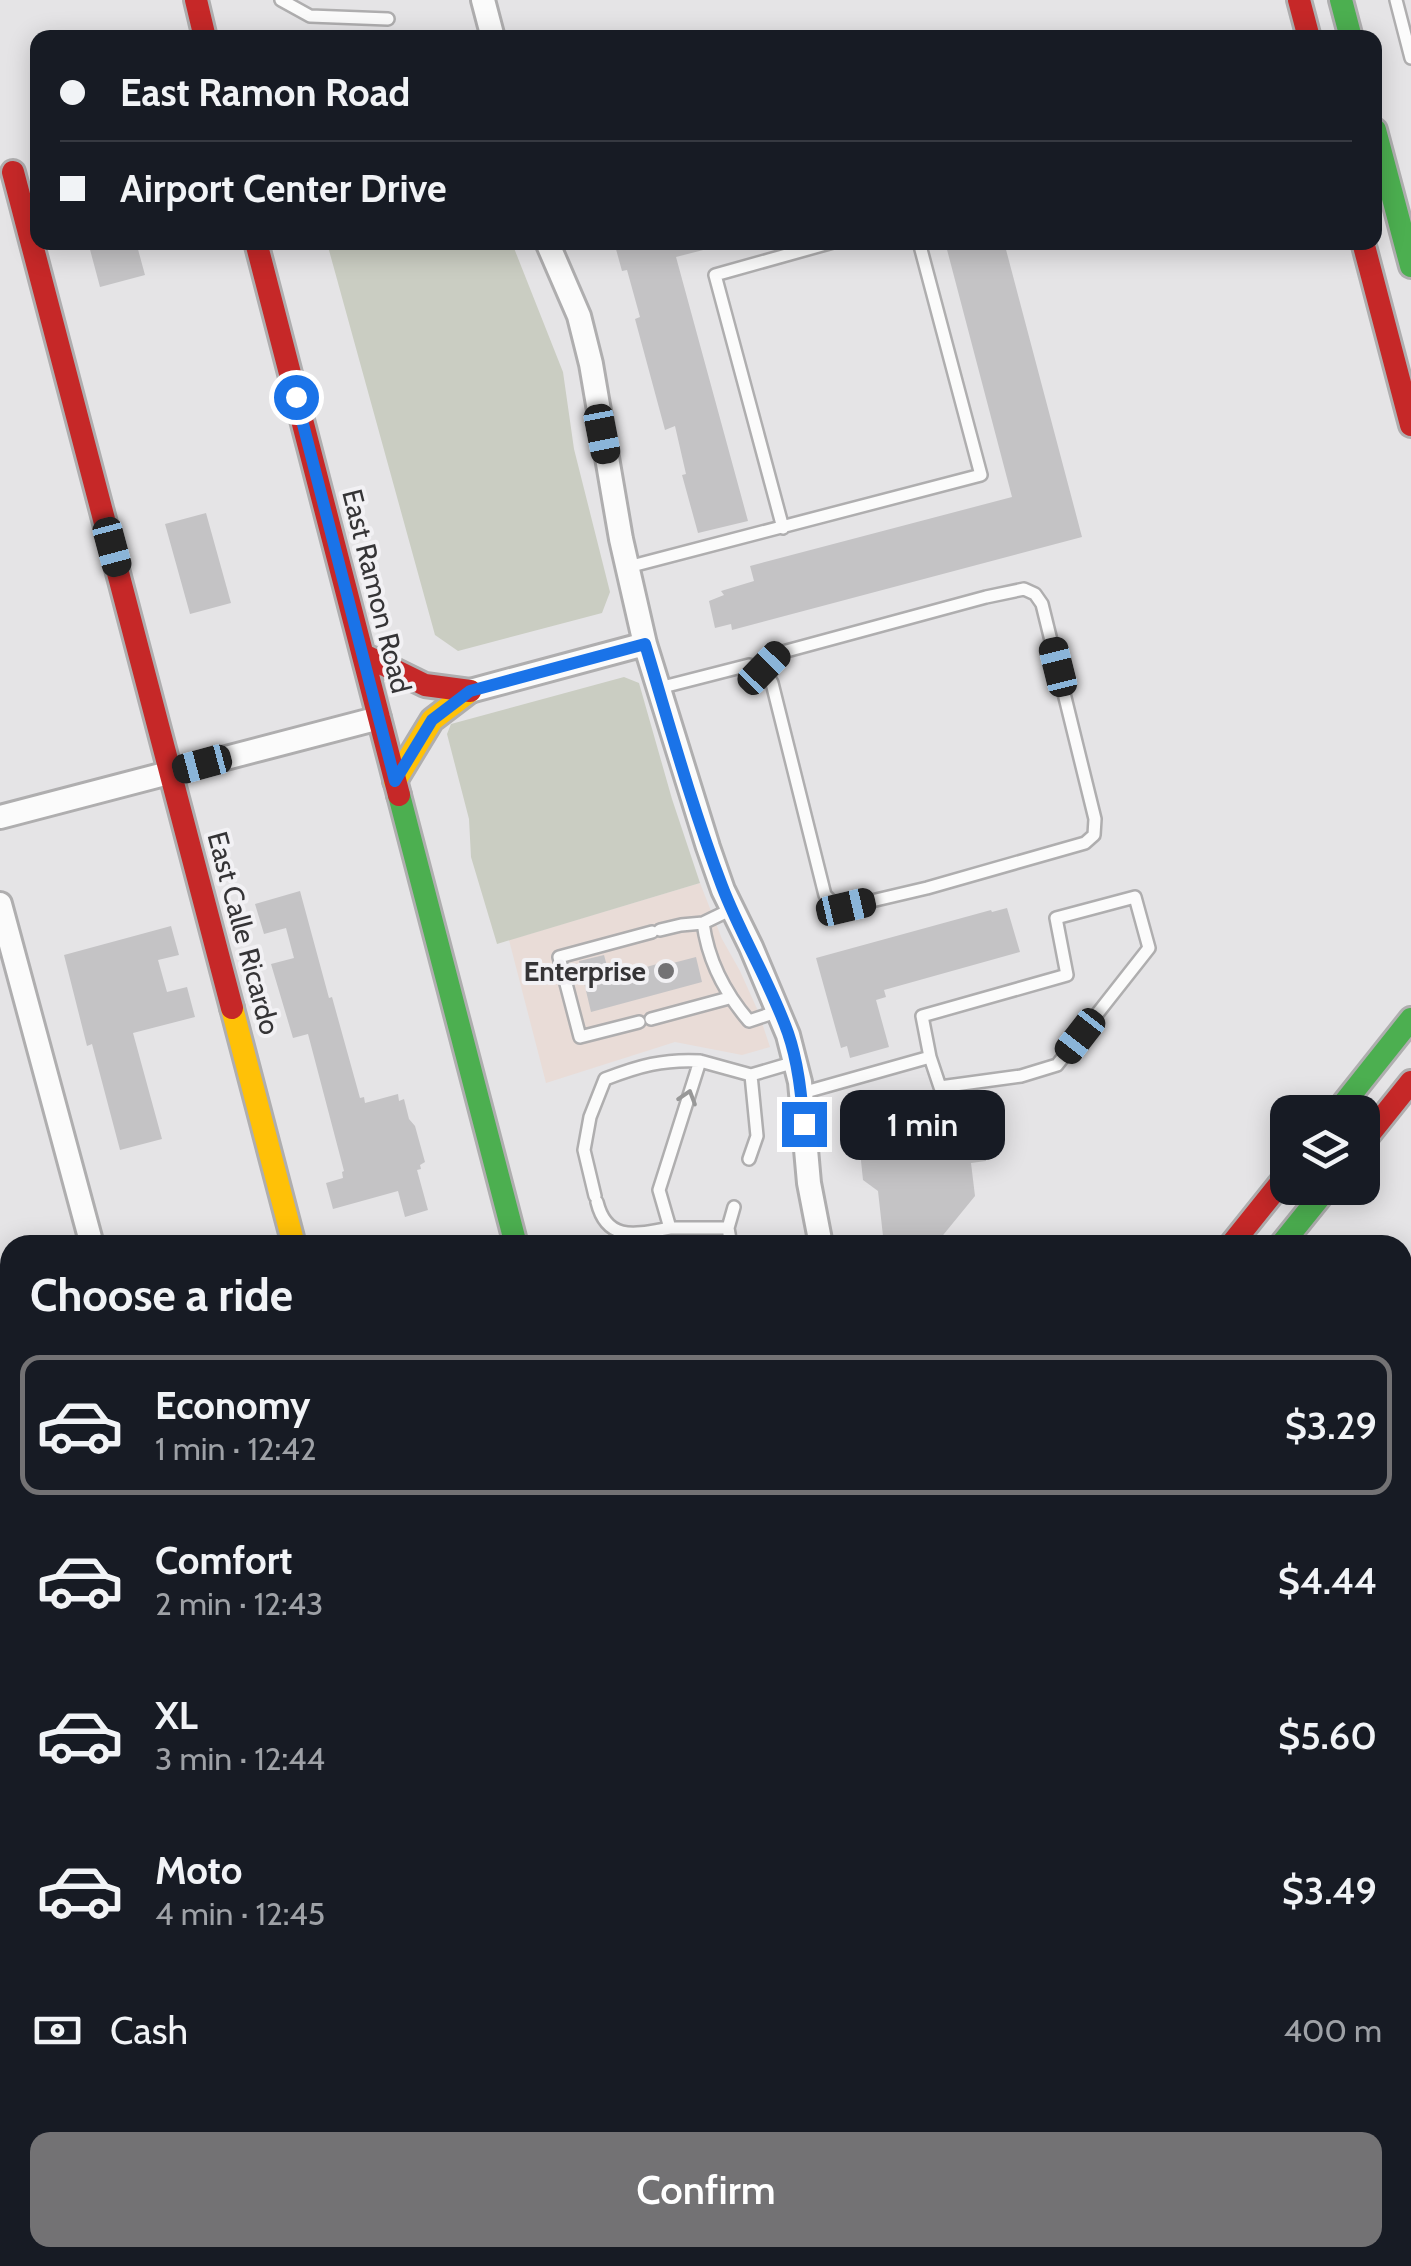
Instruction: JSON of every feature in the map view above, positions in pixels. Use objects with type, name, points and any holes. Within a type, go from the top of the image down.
[{"type":"street","points":[[196,0],[203,30]]},
{"type":"street","points":[[483,0],[491,30]]},
{"type":"street","points":[[1299,0],[1307,30]]},
{"type":"street","points":[[1340,0],[1348,30]]},
{"type":"street","points":[[1382,156],[1411,266]]},
{"type":"street","name":"East Calle Ricardo","points":[[7,174],[291,1235]]},
{"type":"street","name":"East Ramon Road","points":[[258,250],[513,1235]]},
{"type":"street","points":[[550,250],[579,316],[591,364],[645,644],[708,848],[779,1012],[795,1062],[819,1235]]},
{"type":"street","points":[[1366,250],[1402,354],[1411,424]]},
{"type":"street","points":[[395,781],[432,720],[470,691],[645,644]]},
{"type":"street","points":[[364,655],[425,684],[470,691]]},
{"type":"street","points":[[0,816],[378,718]]},
{"type":"street","points":[[0,904],[89,1235]]},
{"type":"street","points":[[1353,1095],[1397,1047],[1411,1019]]},
{"type":"street","points":[[1380,1120],[1408,1084]]},
{"type":"street","points":[[1240,1235],[1270,1197]]},
{"type":"street","points":[[1289,1235],[1313,1205]]},
{"type":"lane","points":[[281,0],[310,16],[388,19]]},
{"type":"lane","points":[[1396,0],[1411,58]]},
{"type":"lane","points":[[783,528],[715,275],[804,250]]},
{"type":"lane","points":[[628,567],[981,475],[920,250]]},
{"type":"lane","points":[[1024,589],[1035,594],[1042,604],[1074,730],[1095,819],[1094,834],[1085,843],[927,888],[846,907],[832,902],[826,895],[772,683],[764,668],[779,653],[822,640],[986,597],[1024,589]]},
{"type":"lane","points":[[659,688],[749,665],[764,668]]},
{"type":"lane","points":[[1135,897],[1149,948],[1057,1065],[1021,1076],[940,1086],[930,1058],[922,1016],[1067,975],[1056,918],[1135,897]]},
{"type":"lane","points":[[729,998],[580,1038],[559,957],[680,925],[703,923],[732,909]]},
{"type":"lane","points":[[703,923],[706,945],[729,998],[749,1021],[779,1012]]},
{"type":"lane","points":[[802,1094],[930,1058]]},
{"type":"lane","points":[[728,1228],[670,1228],[627,1234],[618,1232],[600,1216],[584,1150],[590,1117],[605,1078],[673,1059],[700,1060],[751,1075],[795,1062]]},
{"type":"lane","points":[[670,1228],[659,1190],[700,1060]]},
{"type":"lane","points":[[749,1159],[756,1136],[751,1075]]},
{"type":"lane","points":[[729,1235],[734,1207]]},
{"type":"shaded area","points":[[329,250],[515,250],[563,372],[574,449],[610,592],[602,613],[458,651],[435,635]]},
{"type":"shaded area","points":[[624,677],[639,683],[700,883],[497,944],[471,857],[469,819],[447,734],[451,724]]},
{"type":"shaded area","points":[[700,883],[722,939],[758,1011],[770,1047],[742,1055],[675,1042],[546,1083],[509,940]]},
{"type":"building","points":[[90,250],[138,250],[145,275],[100,287]]},
{"type":"building","points":[[616,250],[703,250],[676,257],[748,521],[698,533],[682,475],[686,474],[675,426],[665,430],[635,319],[640,317],[627,270],[622,271]]},
{"type":"building","points":[[947,250],[1006,250],[1082,537],[732,630],[731,624],[715,628],[709,601],[724,595],[721,591],[754,581],[750,566],[1012,497]]},
{"type":"building","points":[[206,513],[231,603],[190,614],[165,524]]},
{"type":"building","points":[[300,891],[360,1098],[364,1097],[365,1103],[398,1094],[399,1101],[404,1099],[425,1162],[417,1170],[428,1210],[405,1217],[398,1191],[333,1209],[326,1183],[343,1178],[344,1171],[308,1034],[293,1038],[271,964],[294,958],[286,928],[264,934],[255,904]]},
{"type":"building","points":[[1007,908],[1020,952],[884,990],[886,997],[876,1000],[889,1047],[850,1058],[847,1046],[841,1048],[816,958]]},
{"type":"building","points":[[171,926],[179,955],[158,960],[167,992],[187,987],[195,1017],[133,1033],[162,1139],[120,1150],[92,1044],[87,1046],[64,955]]},
{"type":"building","name":"Enterprise","points":[[604,955],[610,977],[696,957],[702,982],[591,1012],[579,961]]},
{"type":"building","points":[[893,1105],[894,1117],[968,1109],[973,1134],[982,1132],[986,1161],[971,1163],[975,1196],[943,1235],[883,1235],[878,1191],[863,1180],[858,1132],[868,1132],[865,1108]]},
{"type":"traffic: fast","points":[[1341,0],[1349,30]]},
{"type":"traffic: fast","points":[[1382,156],[1411,266]]},
{"type":"traffic: fast","points":[[399,795],[513,1235]]},
{"type":"traffic: fast","points":[[1351,1095],[1411,1019]]},
{"type":"traffic: fast","points":[[1289,1235],[1313,1205]]},
{"type":"traffic: slow","points":[[395,781],[432,720],[470,691]]},
{"type":"traffic: slow","points":[[232,1008],[291,1235]]},
{"type":"traffic: jam","points":[[196,0],[203,30]]},
{"type":"traffic: jam","points":[[1299,0],[1307,30]]},
{"type":"traffic: jam","points":[[13,172],[30,237]]},
{"type":"traffic: jam","points":[[33,250],[232,1008]]},
{"type":"traffic: jam","points":[[258,250],[399,795]]},
{"type":"traffic: jam","points":[[1365,250],[1411,425]]},
{"type":"traffic: jam","points":[[364,655],[425,685],[470,691]]},
{"type":"traffic: jam","points":[[1380,1121],[1411,1082]]},
{"type":"traffic: jam","points":[[1239,1235],[1270,1196]]},
{"type":"place","name":"Enterprise","points":[[666,971]]},
{"type":"route","points":[[296,397],[395,781],[432,720],[470,691],[645,644],[708,848],[788,1035],[800,1082],[804,1124]]}]
